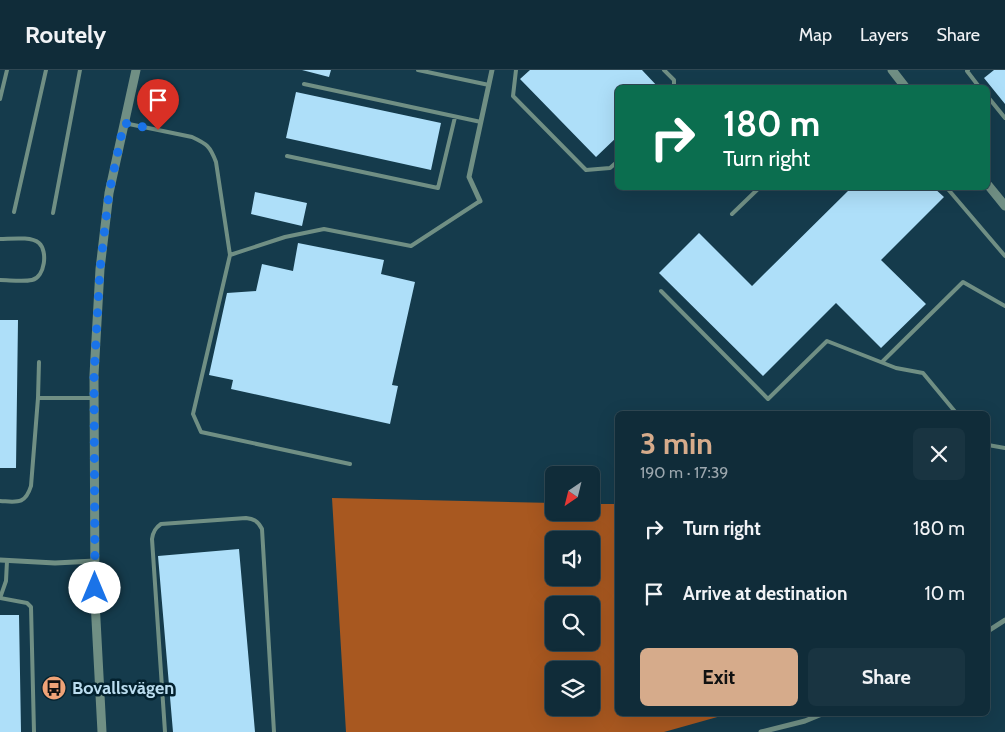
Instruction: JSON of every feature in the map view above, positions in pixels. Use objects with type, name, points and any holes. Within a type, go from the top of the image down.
[{"type":"street","points":[[102,732],[95,601],[94,375],[100,269],[109,193],[136,70]]},
{"type":"street","points":[[480,201],[470,177],[492,70]]},
{"type":"street","points":[[892,70],[904,85]]},
{"type":"street","points":[[990,187],[1005,206]]},
{"type":"street","points":[[0,560],[55,563],[95,561]]},
{"type":"street","points":[[990,629],[1005,620]]},
{"type":"street","points":[[761,732],[817,716]]},
{"type":"lane","points":[[0,99],[6,70]]},
{"type":"lane","points":[[14,212],[46,70]]},
{"type":"lane","points":[[53,213],[80,70]]},
{"type":"lane","points":[[418,70],[489,85]]},
{"type":"lane","points":[[516,70],[513,96],[586,170],[610,168],[615,164]]},
{"type":"lane","points":[[664,70],[674,80],[674,85]]},
{"type":"lane","points":[[968,70],[978,85]]},
{"type":"lane","points":[[304,84],[481,122]]},
{"type":"lane","points":[[990,99],[1005,118]]},
{"type":"lane","points":[[287,156],[438,188],[455,117]]},
{"type":"lane","points":[[124,123],[192,137],[211,149],[216,162],[230,255],[193,414],[201,432],[350,464]]},
{"type":"lane","points":[[732,214],[757,190]]},
{"type":"lane","points":[[949,190],[1005,256]]},
{"type":"lane","points":[[230,255],[285,237],[324,229],[411,246],[480,201]]},
{"type":"lane","points":[[0,239],[33,240],[39,243],[43,250],[43,267],[41,274],[31,280],[0,280]]},
{"type":"lane","points":[[882,362],[963,282],[1005,306]]},
{"type":"lane","points":[[661,291],[768,399],[827,341],[896,368],[922,373],[954,411]]},
{"type":"lane","points":[[0,501],[19,501],[25,499],[31,486],[39,362]]},
{"type":"lane","points":[[38,398],[94,398]]},
{"type":"lane","points":[[990,445],[1005,448]]},
{"type":"lane","points":[[165,732],[153,533],[156,527],[161,524],[246,518],[259,522],[262,528],[274,732]]},
{"type":"lane","points":[[7,561],[6,581],[0,598],[27,603],[31,607],[34,732]]},
{"type":"shaded area","points":[[332,498],[545,503],[545,521],[600,521],[600,504],[615,504],[615,716],[721,716],[664,732],[346,732]]},
{"type":"building","points":[[302,70],[331,70],[329,77]]},
{"type":"building","points":[[530,70],[642,70],[656,85],[615,85],[615,139],[596,157],[520,79]]},
{"type":"building","points":[[994,70],[1005,70],[1005,104],[990,85],[984,78]]},
{"type":"building","points":[[296,92],[441,123],[431,170],[286,138]]},
{"type":"building","points":[[849,190],[936,190],[944,197],[881,260],[926,304],[881,348],[836,303],[763,376],[659,273],[699,233],[752,286]]},
{"type":"building","points":[[255,192],[307,203],[302,226],[251,214]]},
{"type":"building","points":[[298,243],[384,260],[381,274],[415,282],[392,385],[398,386],[390,424],[231,389],[233,380],[209,375],[227,293],[256,291],[262,264],[293,271]]},
{"type":"building","points":[[0,320],[18,320],[16,468],[0,468]]},
{"type":"building","points":[[239,549],[255,732],[173,732],[158,556]]},
{"type":"building","points":[[0,615],[19,615],[21,732],[0,732]]},
{"type":"place","name":"Bovallsvägen","points":[[54,688]]},
{"type":"route","points":[[95,588],[94,375],[100,269],[109,193],[124,123],[158,130]]}]
